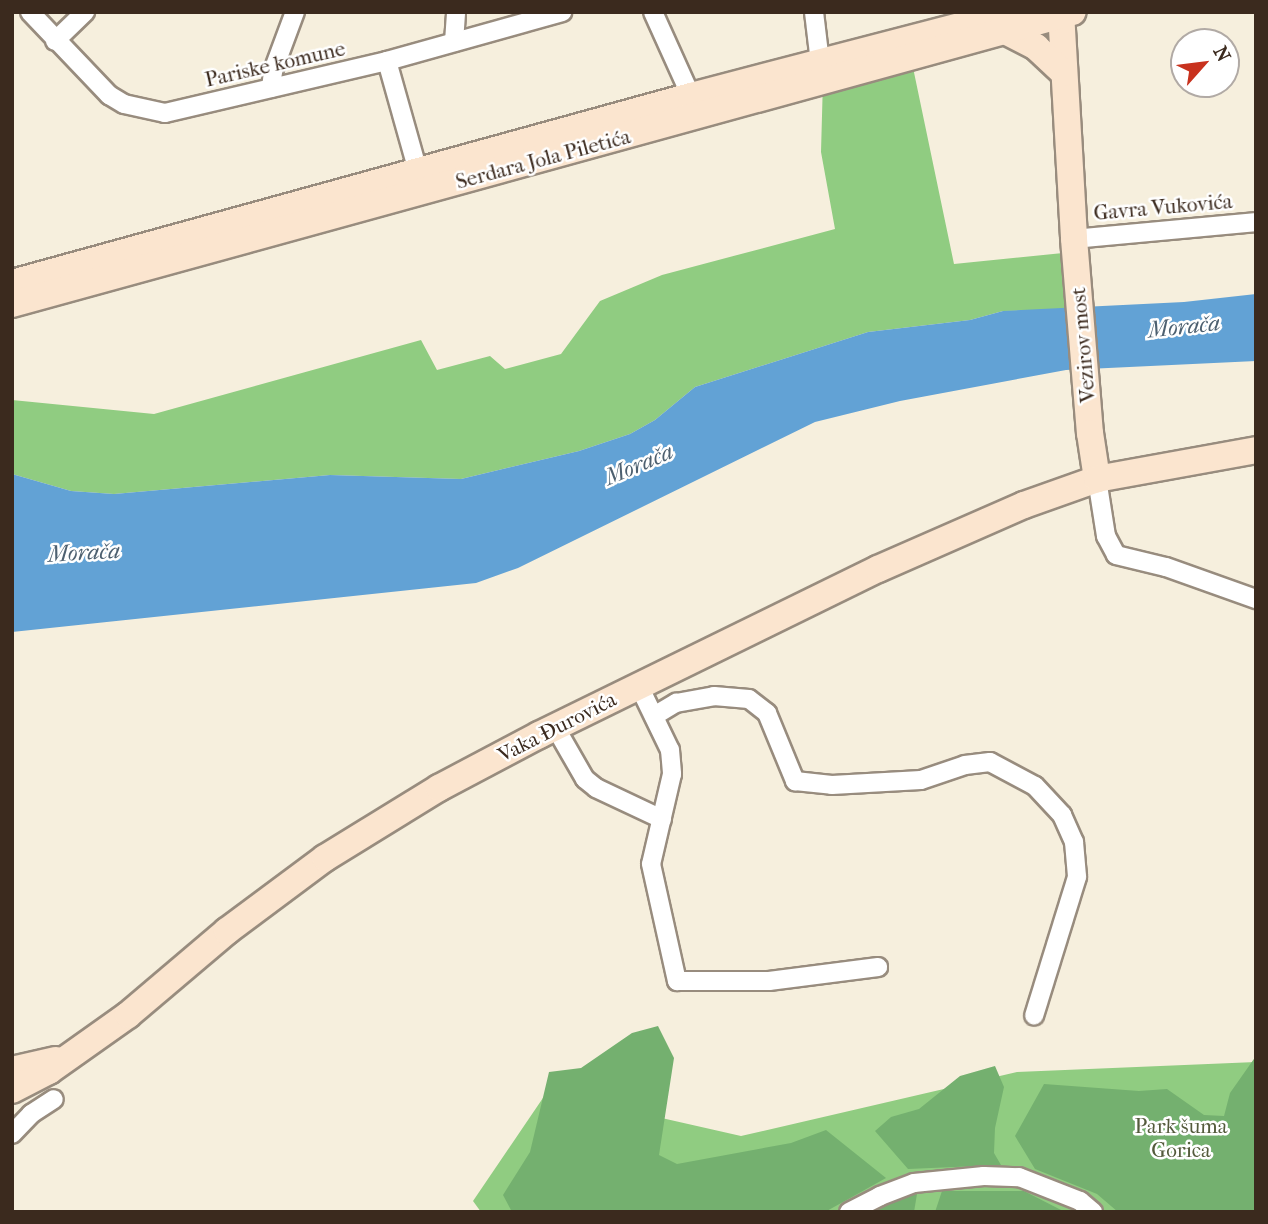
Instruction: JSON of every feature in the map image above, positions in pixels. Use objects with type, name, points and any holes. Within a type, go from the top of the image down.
[{"type":"main road","name":"Serdara Jola Piletića","points":[[12,304],[421,182],[1001,21],[1065,14]]},
{"type":"main road","name":"Vezirov most","points":[[1065,14],[1064,73],[1074,245],[1091,440],[1097,479]]},
{"type":"main road","points":[[1001,21],[1036,47],[1064,73]]},
{"type":"main road","name":"Serdara Jola Piletića","points":[[12,283],[421,182],[624,114],[691,96],[821,73]]},
{"type":"main road","name":"Vaka Đurovića","points":[[12,1090],[38,1078],[128,1015],[227,931],[353,840],[450,782],[878,569],[1024,505],[1097,479],[1256,450]]},
{"type":"main road","name":"Vaka Đurovića","points":[[12,1070],[65,1058]]},
{"type":"street","name":"Pariske komune","points":[[30,12],[109,95],[144,109],[165,113],[387,61],[562,12]]},
{"type":"street","points":[[55,41],[85,12]]},
{"type":"street","points":[[271,88],[273,71],[295,12]]},
{"type":"street","points":[[454,42],[456,12]]},
{"type":"street","points":[[653,12],[691,96]]},
{"type":"street","points":[[814,12],[821,73]]},
{"type":"street","points":[[387,61],[421,182]]},
{"type":"street","name":"Gavra Vukovića","points":[[1074,245],[1256,222]]},
{"type":"street","points":[[1097,479],[1106,536],[1116,555],[1166,567],[1256,599]]},
{"type":"street","points":[[639,686],[670,750],[672,774],[651,864],[677,981],[769,981],[878,967]]},
{"type":"street","points":[[654,716],[676,702],[714,696],[749,699],[767,713],[795,781],[832,785],[909,781],[965,765],[990,762],[1035,786],[1062,816],[1074,842],[1077,877],[1034,1016]]},
{"type":"street","points":[[562,738],[585,779],[596,788],[662,819]]},
{"type":"street","points":[[12,1134],[30,1114],[54,1098]]},
{"type":"street","points":[[849,1212],[914,1183],[984,1176],[1019,1177],[1080,1200],[1093,1212]]},
{"type":"green space","points":[[911,58],[954,264],[1063,253],[1066,310],[1003,311],[970,320],[868,332],[695,387],[655,420],[630,434],[579,451],[461,479],[330,475],[114,494],[71,491],[12,474],[12,400],[154,414],[421,340],[437,370],[490,356],[505,369],[561,354],[600,301],[662,275],[835,229],[821,152],[823,79]]},
{"type":"green space","points":[[658,1026],[674,1058],[659,1155],[677,1164],[791,1143],[826,1130],[886,1178],[825,1212],[512,1212],[503,1195],[530,1152],[549,1072],[581,1068],[632,1033]]},
{"type":"green space","points":[[1256,1056],[1256,1212],[1118,1212],[1097,1194],[1035,1169],[1015,1136],[1044,1084],[1139,1091],[1167,1089],[1204,1115],[1224,1116],[1230,1093]]},
{"type":"green space","name":"Park šuma Gorica","points":[[1256,1062],[1256,1212],[481,1212],[473,1201],[547,1092],[741,1136],[1017,1072]]},
{"type":"green space","points":[[995,1066],[1004,1087],[995,1128],[994,1153],[1001,1165],[908,1169],[875,1131],[891,1117],[919,1109],[960,1076]]},
{"type":"green space","points":[[942,1191],[1024,1191],[1065,1212],[935,1212]]},
{"type":"green space","points":[[917,1194],[914,1212],[866,1212],[871,1208]]},
{"type":"water","name":"Morača","points":[[1256,294],[1256,361],[1066,370],[900,401],[815,422],[518,568],[476,583],[12,632],[12,474],[71,491],[114,494],[330,475],[461,479],[579,451],[630,434],[655,420],[695,387],[868,332],[970,320],[1003,311],[1184,302]]}]
